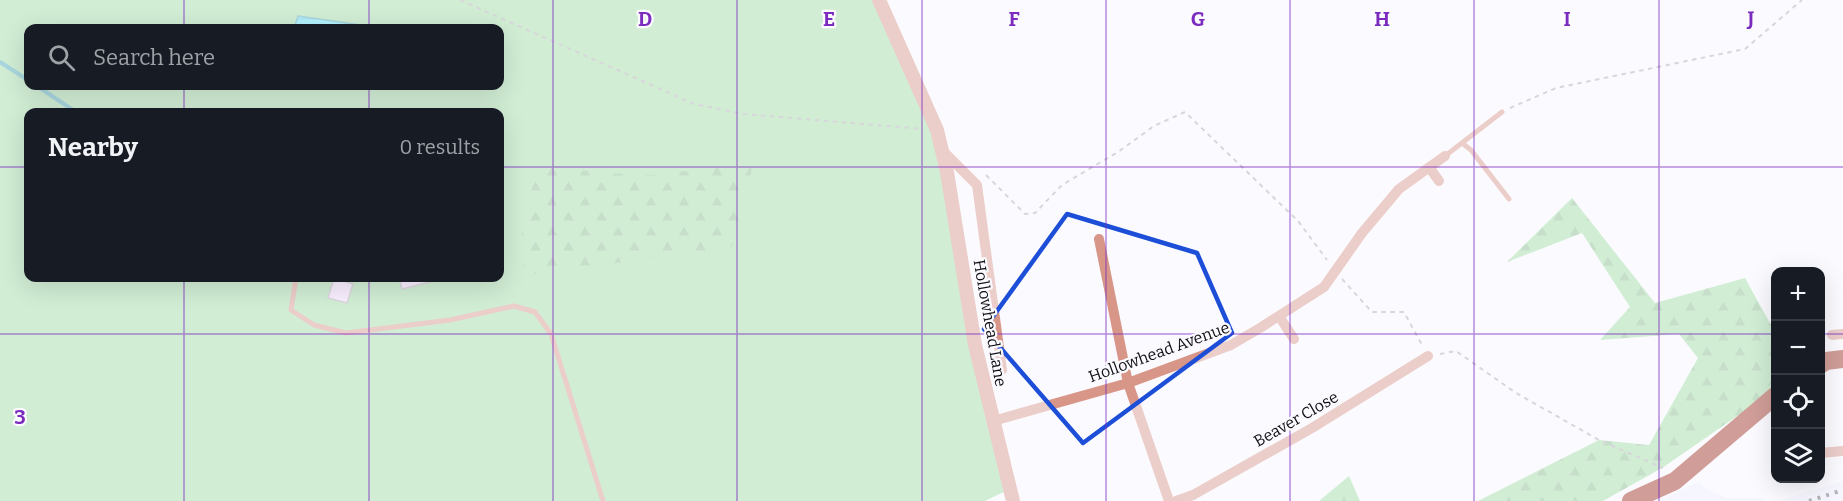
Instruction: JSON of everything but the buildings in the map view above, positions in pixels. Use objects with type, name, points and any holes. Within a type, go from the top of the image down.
[{"type":"highway","points":[[1825,362],[1843,359]]},
{"type":"highway","points":[[1631,501],[1675,482],[1771,399]]},
{"type":"street","name":"Hollowhead Lane","points":[[879,0],[937,130],[975,345],[1013,501]]},
{"type":"street","name":"Hollowhead Lane","points":[[942,150],[977,185],[1002,370]]},
{"type":"street","name":"Hollowhead Avenue","points":[[993,421],[1128,383],[1231,345],[1324,287],[1399,189],[1445,156]]},
{"type":"street","points":[[1429,167],[1439,181]]},
{"type":"street","points":[[1099,239],[1128,383],[1169,501]]},
{"type":"street","points":[[1279,316],[1294,339]]},
{"type":"street","name":"Beaver Close","points":[[1176,501],[1193,495],[1312,428],[1428,356]]},
{"type":"street","points":[[1825,453],[1843,452]]},
{"type":"lane","points":[[1445,156],[1502,112]]},
{"type":"lane","points":[[1462,143],[1471,150],[1509,199]]},
{"type":"lane","points":[[295,282],[291,310],[314,325],[346,333],[450,320],[514,306],[535,312],[551,334],[603,501]]},
{"type":"path","points":[[460,0],[694,104],[743,114],[937,130]]},
{"type":"path","points":[[1502,112],[1556,88],[1745,49],[1802,0]]},
{"type":"path","points":[[982,172],[1025,214],[1035,213],[1062,185],[1118,152],[1154,126],[1185,112],[1298,221],[1335,271],[1372,312],[1404,312],[1428,356],[1456,351],[1516,393],[1599,440],[1662,468],[1675,482]]},
{"type":"highlighted area","points":[[1067,214],[1197,253],[1232,333],[1083,443],[984,329]]},
{"type":"shaded area","points":[[1699,481],[1707,489],[1727,498],[1764,498],[1765,501],[1658,501]]},
{"type":"shaded area","points":[[1843,481],[1843,501],[1779,501],[1806,492]]},
{"type":"green space","points":[[0,0],[879,0],[924,97],[1010,489],[985,501],[0,501]]},
{"type":"green space","points":[[753,162],[743,217],[732,247],[523,276],[521,217],[541,164],[601,173],[654,175]]},
{"type":"green space","points":[[1572,198],[1655,303],[1745,278],[1771,325],[1771,393],[1662,468],[1603,501],[1478,501],[1599,440],[1649,445],[1698,358],[1679,334],[1600,340],[1630,307],[1582,233],[1507,262]]},
{"type":"green space","points":[[1349,476],[1360,501],[1319,501]]},
{"type":"water","points":[[298,16],[353,24],[295,24]]},
{"type":"waterway","points":[[0,62],[24,77]]},
{"type":"waterway","points":[[43,90],[70,108]]},
{"type":"railway","points":[[1809,501],[1843,490]]}]
